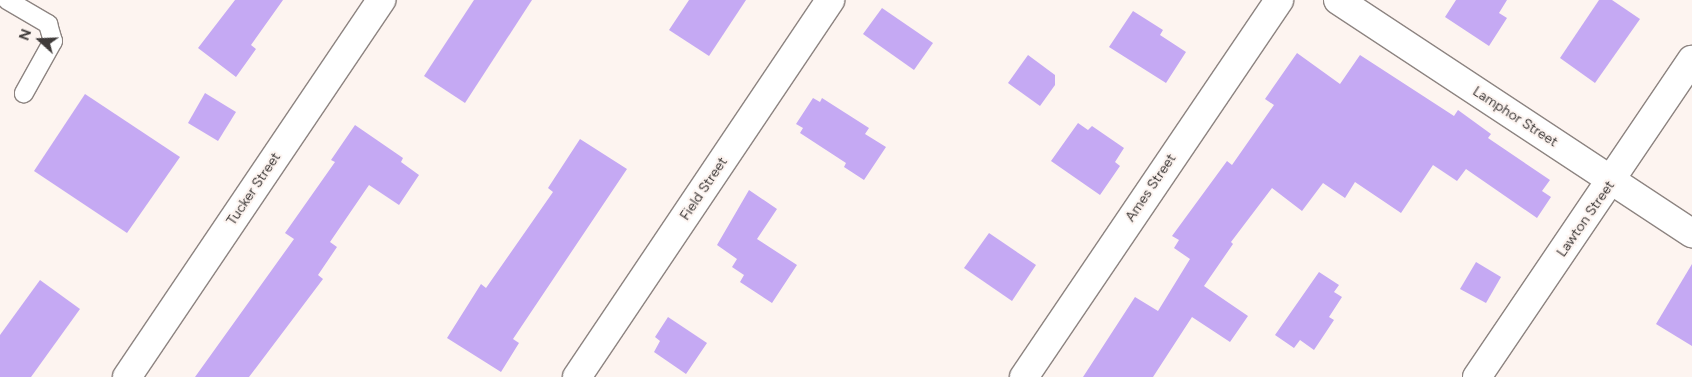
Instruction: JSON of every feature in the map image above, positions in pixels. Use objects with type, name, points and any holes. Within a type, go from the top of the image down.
[{"type":"street","name":"Tucker Street","points":[[127,377],[381,0]]},
{"type":"street","name":"Field Street","points":[[577,377],[830,0]]},
{"type":"street","name":"Ames Street","points":[[1024,377],[1279,0]]},
{"type":"street","name":"Lamphor Street","points":[[1338,0],[1692,233]]},
{"type":"street","name":"Lawton Street","points":[[1477,377],[1612,181],[1692,60]]},
{"type":"lane","points":[[8,0],[48,24],[53,41],[24,93]]},
{"type":"building","points":[[235,0],[283,0],[251,45],[256,49],[236,77],[198,48]]},
{"type":"building","points":[[474,0],[532,0],[465,103],[424,76]]},
{"type":"building","points":[[689,0],[746,0],[709,56],[669,30]]},
{"type":"building","points":[[1456,0],[1507,0],[1499,13],[1507,18],[1489,46],[1445,17]]},
{"type":"building","points":[[1599,0],[1612,0],[1640,19],[1595,83],[1560,58]]},
{"type":"building","points":[[882,8],[933,43],[914,70],[863,34]]},
{"type":"building","points":[[1133,11],[1163,30],[1160,35],[1186,52],[1166,83],[1109,47]]},
{"type":"building","points":[[1297,53],[1340,84],[1360,55],[1454,116],[1458,110],[1491,134],[1488,138],[1550,180],[1542,191],[1551,197],[1537,218],[1466,169],[1457,181],[1433,165],[1401,213],[1355,182],[1345,198],[1323,183],[1302,211],[1272,188],[1231,242],[1233,244],[1204,286],[1248,316],[1230,342],[1192,317],[1153,377],[1083,377],[1135,297],[1158,311],[1190,259],[1174,248],[1179,240],[1172,236],[1227,161],[1232,165],[1274,105],[1265,99]]},
{"type":"building","points":[[1028,55],[1055,75],[1055,85],[1040,106],[1008,83]]},
{"type":"building","points":[[205,93],[236,112],[218,141],[188,123]]},
{"type":"building","points":[[85,94],[180,157],[127,233],[34,171]]},
{"type":"building","points":[[813,98],[820,102],[822,98],[869,128],[865,134],[886,147],[864,180],[844,167],[846,163],[800,133],[803,128],[796,124]]},
{"type":"building","points":[[1078,123],[1088,130],[1092,126],[1124,148],[1115,162],[1120,166],[1100,195],[1051,161]]},
{"type":"building","points":[[355,125],[403,158],[401,162],[419,175],[399,205],[369,185],[330,242],[337,247],[318,275],[323,279],[249,377],[195,377],[294,239],[285,233],[335,162],[331,160]]},
{"type":"building","points":[[580,139],[627,169],[513,339],[519,343],[501,372],[447,338],[481,284],[486,288],[553,192],[548,188]]},
{"type":"building","points":[[749,190],[777,209],[757,239],[797,265],[772,303],[740,282],[744,275],[732,267],[737,259],[717,245]]},
{"type":"building","points":[[989,233],[1036,265],[1012,301],[964,268]]},
{"type":"building","points":[[1476,262],[1501,277],[1486,303],[1460,289]]},
{"type":"building","points":[[1692,264],[1692,346],[1656,324]]},
{"type":"building","points":[[1319,272],[1339,285],[1334,292],[1342,297],[1329,317],[1334,320],[1314,350],[1300,340],[1294,348],[1275,335]]},
{"type":"building","points":[[40,280],[80,309],[31,377],[0,377],[0,335]]},
{"type":"building","points":[[668,317],[707,343],[686,374],[654,352],[660,341],[655,337]]}]
